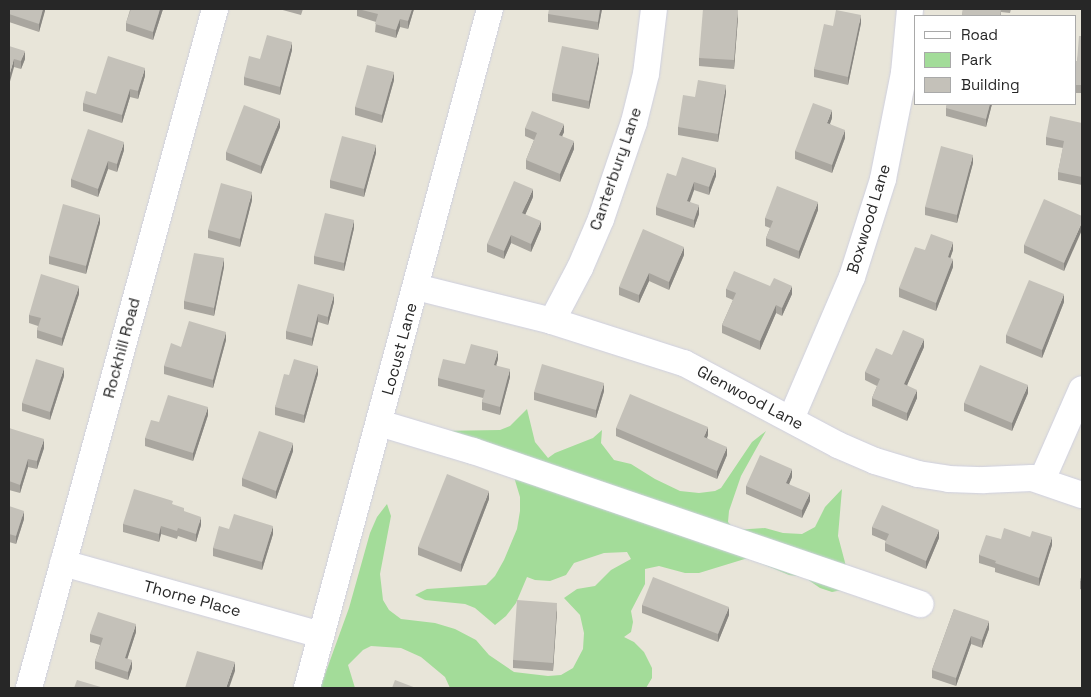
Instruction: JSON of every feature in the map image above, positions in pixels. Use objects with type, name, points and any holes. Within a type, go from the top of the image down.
[{"type":"street","name":"Rockhill Road","points":[[29,688],[215,9]]},
{"type":"street","name":"Locust Lane","points":[[307,688],[490,9]]},
{"type":"street","name":"Canterbury Lane","points":[[552,322],[580,268],[601,219],[634,122],[646,74],[654,9]]},
{"type":"street","name":"Boxwood Lane","points":[[791,419],[852,277],[883,179],[904,73],[910,9]]},
{"type":"street","name":"Glenwood Lane","points":[[416,287],[552,322],[684,363],[860,454],[918,474],[948,479],[1032,478],[1082,495]]},
{"type":"street","points":[[1042,480],[1082,389]]},
{"type":"street","points":[[379,423],[472,451],[921,604]]},
{"type":"street","name":"Thorne Place","points":[[63,563],[321,634]]},
{"type":"green space","points":[[527,409],[535,442],[548,458],[555,453],[593,438],[602,430],[601,443],[614,460],[631,464],[655,479],[680,491],[699,493],[715,491],[721,488],[752,442],[766,431],[741,476],[729,511],[728,522],[735,530],[765,528],[783,533],[802,534],[815,527],[825,507],[842,489],[838,536],[847,570],[842,590],[832,592],[820,588],[804,577],[789,575],[748,558],[699,573],[685,573],[659,566],[645,569],[645,584],[631,611],[633,622],[631,632],[624,637],[634,642],[644,652],[652,668],[652,678],[646,688],[450,688],[445,677],[421,657],[401,648],[371,646],[363,650],[348,665],[355,688],[320,688],[349,608],[370,533],[377,517],[387,504],[391,516],[380,574],[383,600],[389,610],[401,619],[435,623],[455,629],[476,640],[489,655],[514,672],[548,676],[561,675],[573,668],[583,649],[584,633],[580,615],[564,598],[577,589],[595,586],[611,570],[631,559],[627,552],[604,553],[574,563],[566,575],[550,581],[535,580],[527,577],[516,603],[506,616],[495,625],[475,608],[465,604],[425,600],[415,595],[427,589],[486,585],[495,576],[504,560],[517,529],[520,511],[520,497],[514,477],[437,431],[500,430],[510,426]]},
{"type":"building","points":[[9,9],[43,9],[39,24],[9,14]]},
{"type":"building","points":[[131,9],[160,9],[153,32],[126,23]]},
{"type":"building","points":[[358,9],[412,9],[408,21],[400,19],[396,30],[375,24],[378,14]]},
{"type":"building","points":[[549,9],[600,9],[598,22],[548,14]]},
{"type":"building","points":[[703,9],[738,9],[734,60],[699,58]]},
{"type":"building","points":[[963,9],[1001,9],[1000,15],[962,15]]},
{"type":"building","points":[[836,10],[861,15],[848,77],[814,69],[824,24],[833,26]]},
{"type":"building","points":[[267,35],[292,42],[280,87],[244,77],[249,56],[260,59]]},
{"type":"building","points":[[1079,36],[1082,36],[1082,85],[1076,85]]},
{"type":"building","points":[[9,46],[25,51],[21,61],[14,59],[9,76]]},
{"type":"building","points":[[562,46],[599,54],[589,101],[552,93]]},
{"type":"building","points":[[108,56],[145,68],[138,91],[130,89],[122,115],[83,103],[86,91],[96,94]]},
{"type":"building","points":[[367,65],[394,72],[382,115],[355,107]]},
{"type":"building","points":[[698,80],[726,85],[718,134],[678,127],[683,95],[695,97]]},
{"type":"building","points":[[813,103],[832,110],[827,123],[845,130],[832,165],[795,151]]},
{"type":"building","points":[[244,105],[280,119],[261,166],[226,152]]},
{"type":"building","points":[[947,105],[990,105],[986,119],[946,108]]},
{"type":"building","points":[[532,111],[564,124],[559,135],[574,141],[560,174],[526,160],[537,133],[525,128]]},
{"type":"building","points":[[1050,116],[1082,123],[1082,177],[1058,172],[1064,141],[1046,137]]},
{"type":"building","points":[[88,129],[124,142],[117,164],[108,161],[98,189],[71,179]]},
{"type":"building","points":[[342,136],[376,145],[364,189],[330,180]]},
{"type":"building","points":[[941,146],[973,155],[957,215],[925,207]]},
{"type":"building","points":[[682,157],[716,168],[709,187],[694,182],[687,201],[699,205],[694,220],[656,207],[667,173],[676,176]]},
{"type":"building","points":[[514,181],[533,189],[522,213],[541,221],[531,244],[511,235],[504,251],[487,244]]},
{"type":"building","points":[[221,183],[252,192],[240,239],[208,230]]},
{"type":"building","points":[[777,186],[818,202],[799,251],[766,238],[773,221],[765,218]]},
{"type":"building","points":[[1044,199],[1082,216],[1082,222],[1064,263],[1024,245]]},
{"type":"building","points":[[63,204],[100,215],[86,266],[49,256]]},
{"type":"building","points":[[325,213],[354,220],[344,263],[314,256]]},
{"type":"building","points":[[643,229],[684,247],[669,282],[649,273],[639,295],[619,287]]},
{"type":"building","points":[[931,234],[953,242],[948,257],[953,259],[936,303],[899,288],[915,247],[925,250]]},
{"type":"building","points":[[194,253],[224,258],[214,308],[184,301]]},
{"type":"building","points":[[734,271],[770,286],[774,278],[792,286],[782,308],[776,305],[760,341],[722,325],[736,293],[726,289]]},
{"type":"building","points":[[41,274],[79,286],[62,338],[37,330],[41,318],[29,315]]},
{"type":"building","points":[[1029,280],[1064,294],[1042,350],[1006,335]]},
{"type":"building","points":[[298,284],[334,294],[328,317],[318,314],[312,338],[286,331]]},
{"type":"building","points":[[189,321],[226,332],[213,380],[164,366],[171,343],[181,347]]},
{"type":"building","points":[[903,330],[924,339],[904,384],[917,390],[907,413],[872,398],[880,379],[865,372],[876,348],[892,355]]},
{"type":"building","points":[[471,344],[498,351],[494,365],[510,369],[500,407],[482,402],[485,390],[438,378],[443,359],[465,364]]},
{"type":"building","points":[[36,359],[64,368],[50,412],[22,403]]},
{"type":"building","points":[[294,359],[318,366],[304,415],[275,407],[284,374],[289,375]]},
{"type":"building","points":[[542,364],[604,383],[596,410],[534,392]]},
{"type":"building","points":[[980,365],[1028,385],[1012,423],[964,403]]},
{"type":"building","points":[[630,394],[708,427],[704,437],[727,447],[717,471],[616,428]]},
{"type":"building","points":[[168,395],[208,407],[193,453],[145,438],[151,420],[159,422]]},
{"type":"building","points":[[9,428],[44,439],[37,461],[28,459],[20,485],[9,481]]},
{"type":"building","points":[[259,431],[293,443],[276,491],[242,478]]},
{"type":"building","points":[[760,455],[792,469],[786,483],[810,493],[802,510],[746,486]]},
{"type":"building","points":[[447,474],[489,491],[461,564],[418,547]]},
{"type":"building","points":[[134,489],[173,501],[172,504],[184,508],[184,511],[201,517],[196,534],[178,528],[177,531],[161,526],[159,534],[123,524]]},
{"type":"building","points":[[882,505],[939,530],[926,561],[885,543],[889,534],[872,527]]},
{"type":"building","points":[[9,506],[24,511],[16,536],[9,534]]},
{"type":"building","points":[[234,514],[273,526],[262,562],[213,548],[219,526],[229,529]]},
{"type":"building","points":[[1004,528],[1030,537],[1032,531],[1052,537],[1039,578],[995,563],[996,561],[979,555],[986,535],[1001,539]]},
{"type":"building","points":[[653,577],[729,607],[718,634],[642,605]]},
{"type":"building","points":[[517,600],[557,603],[553,663],[513,660]]},
{"type":"building","points":[[954,609],[989,621],[982,640],[971,636],[956,678],[932,670]]},
{"type":"building","points":[[98,612],[136,624],[125,658],[132,660],[128,672],[95,661],[103,638],[90,634]]},
{"type":"building","points":[[197,651],[235,662],[226,688],[185,688]]},
{"type":"building","points":[[77,680],[104,688],[74,688]]},
{"type":"building","points":[[395,680],[416,688],[392,688]]}]
